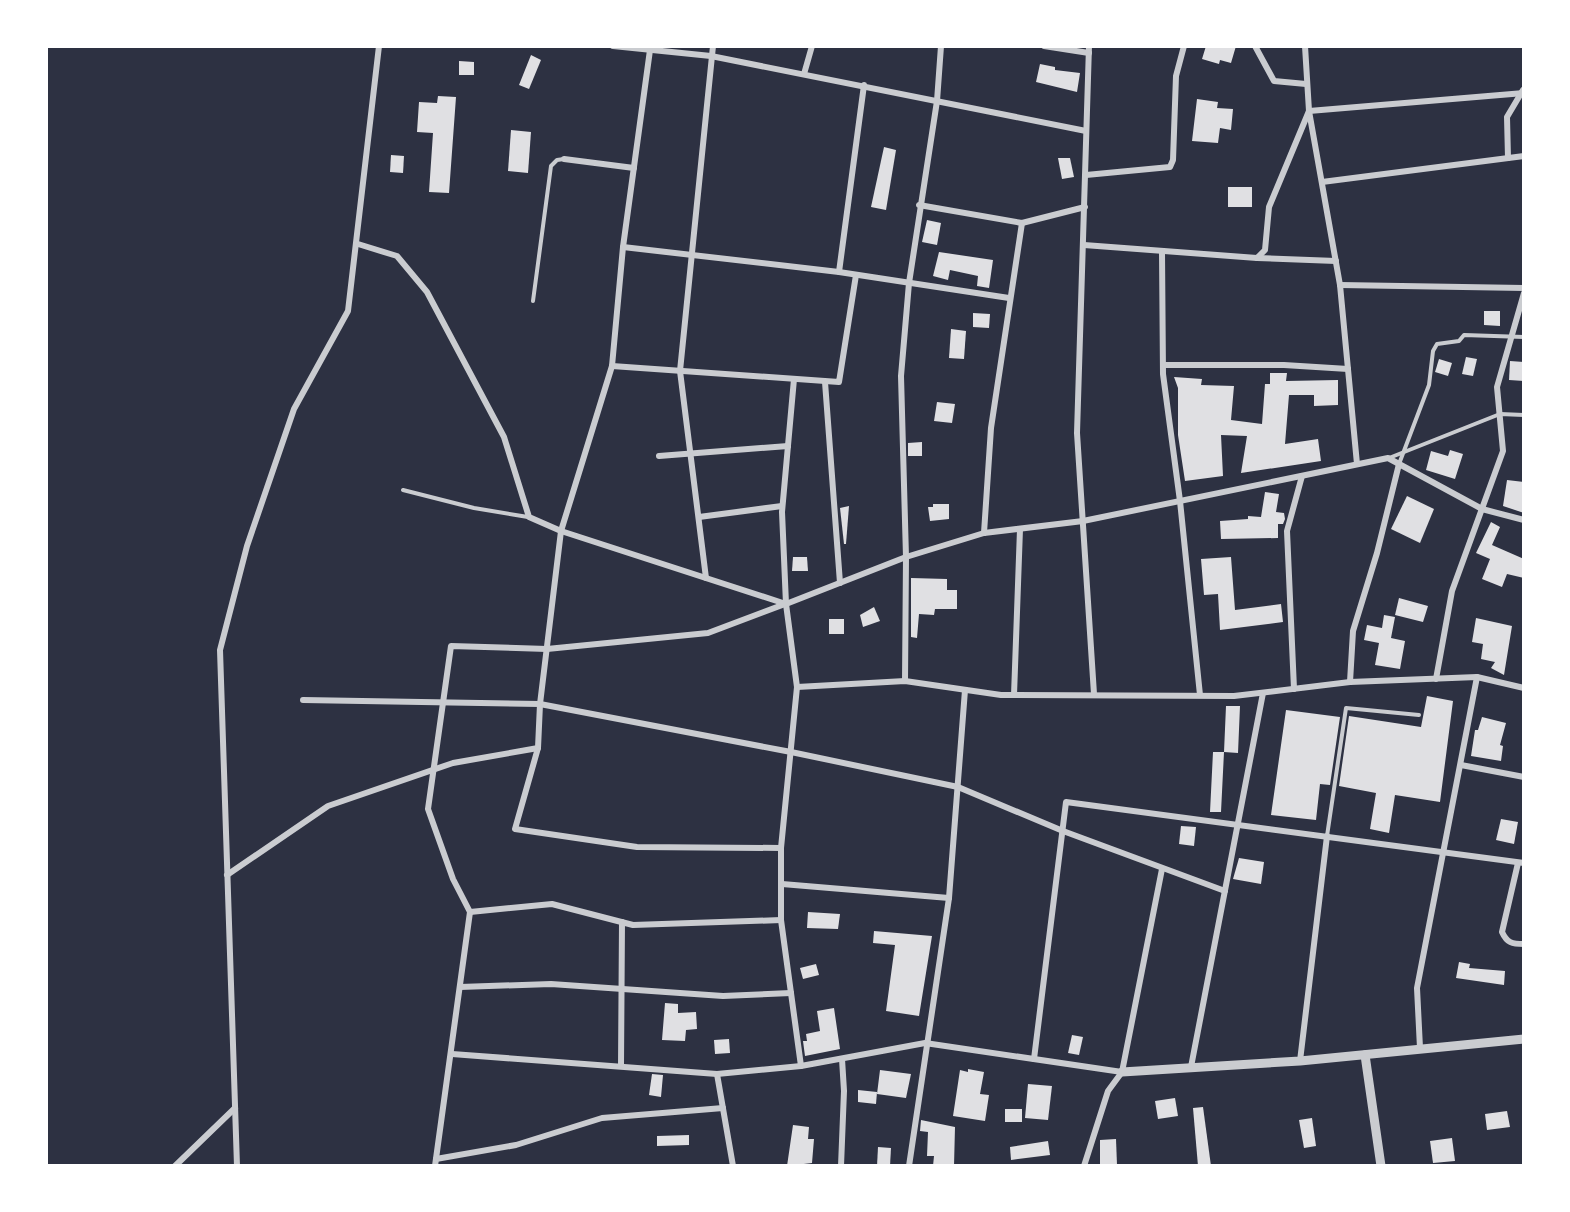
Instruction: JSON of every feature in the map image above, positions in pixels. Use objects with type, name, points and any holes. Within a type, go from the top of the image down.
[{"type":"street","points":[[237,1166],[220,650],[229,607],[247,546],[294,409],[348,311],[358,244],[379,46]]},
{"type":"street","points":[[613,46],[711,56],[1086,131]]},
{"type":"street","points":[[706,578],[680,371],[713,46]]},
{"type":"street","points":[[804,74],[812,46]]},
{"type":"street","points":[[905,681],[906,557],[902,376],[909,283],[937,101],[941,46]]},
{"type":"street","points":[[1044,46],[1089,50],[1077,433],[1094,694]]},
{"type":"street","points":[[1086,175],[1170,167],[1173,160],[1176,76],[1184,46]]},
{"type":"street","points":[[1255,46],[1274,81],[1306,84]]},
{"type":"street","points":[[1305,46],[1309,111],[1340,285],[1357,464]]},
{"type":"street","points":[[650,50],[623,247],[612,366],[561,531],[540,704],[538,748],[515,829],[637,847],[781,848]]},
{"type":"street","points":[[839,272],[864,85]]},
{"type":"street","points":[[1309,111],[1523,92]]},
{"type":"street","points":[[1508,158],[1507,117],[1523,92]]},
{"type":"street","points":[[1257,258],[1265,250],[1269,207],[1309,111]]},
{"type":"street","points":[[1322,182],[1524,156]]},
{"type":"street","points":[[564,159],[634,168]]},
{"type":"street","points":[[920,205],[1022,223],[1085,207]]},
{"type":"street","points":[[984,533],[991,428],[1022,223]]},
{"type":"street","points":[[358,244],[397,256],[427,292],[504,437],[529,517],[561,531],[786,604]]},
{"type":"street","points":[[1084,245],[1162,253],[1336,261]]},
{"type":"street","points":[[623,247],[839,272],[1009,298]]},
{"type":"street","points":[[1162,253],[1163,365],[1200,695]]},
{"type":"street","points":[[612,366],[838,382],[856,275]]},
{"type":"street","points":[[1340,285],[1524,288]]},
{"type":"street","points":[[1436,679],[1452,591],[1503,451],[1497,387],[1524,293]]},
{"type":"street","points":[[1163,365],[1284,365],[1348,369]]},
{"type":"street","points":[[794,379],[782,506],[786,604],[797,687],[781,848],[782,920],[801,1066]]},
{"type":"street","points":[[825,382],[840,583]]},
{"type":"street","points":[[659,456],[788,446]]},
{"type":"street","points":[[723,1108],[602,1118],[516,1145],[436,1162],[470,912],[453,879],[428,809],[451,646],[547,649],[708,633],[906,557],[984,533],[1083,521],[1388,458],[1482,509],[1524,520]]},
{"type":"street","points":[[1350,682],[1353,631],[1377,553],[1399,464]]},
{"type":"street","points":[[1294,689],[1287,531],[1302,476]]},
{"type":"street","points":[[699,517],[782,506]]},
{"type":"street","points":[[1014,694],[1020,528]]},
{"type":"street","points":[[797,687],[905,681],[964,690],[1014,694],[1234,696],[1350,682],[1477,677],[1524,688]]},
{"type":"street","points":[[1419,1048],[1418,988],[1477,677]]},
{"type":"street","points":[[909,1166],[925,1043],[949,898],[964,690]]},
{"type":"street","points":[[1191,1068],[1263,693]]},
{"type":"street","points":[[303,700],[540,704],[791,752],[958,787],[1063,831],[1225,891]]},
{"type":"street","points":[[227,875],[327,806],[453,763],[538,748]]},
{"type":"street","points":[[1461,765],[1524,777]]},
{"type":"street","points":[[1034,1059],[1066,802],[1521,863],[1502,932],[1506,940],[1513,944],[1524,944]]},
{"type":"street","points":[[1300,1061],[1327,836]]},
{"type":"street","points":[[1084,1166],[1108,1091],[1122,1072],[1162,869]]},
{"type":"street","points":[[782,884],[949,898]]},
{"type":"street","points":[[470,912],[552,904],[633,925],[782,920]]},
{"type":"street","points":[[621,1066],[622,922]]},
{"type":"street","points":[[460,987],[551,984],[723,996],[791,993]]},
{"type":"street","points":[[452,1054],[717,1074],[801,1066],[925,1043],[1122,1072],[1300,1061],[1524,1039]]},
{"type":"street","points":[[1365,1055],[1381,1166]]},
{"type":"street","points":[[841,1166],[844,1091],[842,1059]]},
{"type":"street","points":[[717,1074],[733,1166]]},
{"type":"street","points":[[175,1166],[235,1108]]},
{"type":"lane","points":[[533,301],[551,166],[556,160],[564,159]]},
{"type":"lane","points":[[1399,464],[1429,385],[1433,351],[1437,344],[1459,341],[1464,335],[1524,337]]},
{"type":"lane","points":[[1388,458],[1500,414],[1524,415]]},
{"type":"lane","points":[[403,490],[474,508],[529,517]]},
{"type":"lane","points":[[1327,836],[1346,708],[1419,716]]},
{"type":"building","points":[[1206,46],[1236,46],[1231,63],[1220,60],[1219,64],[1202,59]]},
{"type":"building","points":[[531,55],[541,60],[529,89],[519,85]]},
{"type":"building","points":[[459,61],[474,62],[474,75],[459,75]]},
{"type":"building","points":[[1040,64],[1055,67],[1055,70],[1080,73],[1077,92],[1036,82]]},
{"type":"building","points":[[438,96],[456,97],[449,193],[429,192],[433,133],[417,132],[419,102],[437,103]]},
{"type":"building","points":[[1197,99],[1218,102],[1217,108],[1233,109],[1231,130],[1220,128],[1218,143],[1192,141]]},
{"type":"building","points":[[511,130],[531,132],[528,173],[508,171]]},
{"type":"building","points":[[884,147],[896,150],[886,210],[871,207]]},
{"type":"building","points":[[391,155],[404,156],[403,173],[390,172]]},
{"type":"building","points":[[1058,158],[1070,158],[1074,177],[1062,179]]},
{"type":"building","points":[[1228,187],[1252,187],[1252,207],[1228,207]]},
{"type":"building","points":[[927,220],[941,223],[937,245],[922,242]]},
{"type":"building","points":[[939,252],[993,260],[989,288],[977,286],[978,276],[950,270],[948,280],[933,276]]},
{"type":"building","points":[[1484,311],[1500,311],[1500,326],[1484,325]]},
{"type":"building","points":[[973,313],[990,314],[989,328],[973,327]]},
{"type":"building","points":[[951,329],[966,331],[964,359],[949,358]]},
{"type":"building","points":[[1466,357],[1477,359],[1473,376],[1462,374]]},
{"type":"building","points":[[1439,359],[1452,363],[1448,376],[1435,372]]},
{"type":"building","points":[[1510,361],[1524,362],[1524,381],[1509,380]]},
{"type":"building","points":[[1270,373],[1287,373],[1286,381],[1338,380],[1338,405],[1314,406],[1314,395],[1289,395],[1285,444],[1318,439],[1321,461],[1241,473],[1247,436],[1221,435],[1223,476],[1185,481],[1178,435],[1178,388],[1174,377],[1202,379],[1201,385],[1234,386],[1231,420],[1262,424],[1265,384],[1270,384]]},
{"type":"building","points":[[937,402],[955,404],[952,423],[934,421]]},
{"type":"building","points":[[922,442],[922,456],[908,456],[908,443]]},
{"type":"building","points":[[1450,450],[1463,454],[1455,479],[1426,470],[1431,451],[1448,456]]},
{"type":"building","points":[[1507,480],[1524,482],[1524,513],[1503,506]]},
{"type":"building","points":[[1265,492],[1279,494],[1276,512],[1284,513],[1285,519],[1283,524],[1278,524],[1278,538],[1221,539],[1220,521],[1248,519],[1248,516],[1261,517]]},
{"type":"building","points":[[1407,496],[1434,509],[1420,543],[1391,529]]},
{"type":"building","points":[[933,504],[949,504],[949,519],[930,521],[928,507],[933,507]]},
{"type":"building","points":[[849,506],[846,544],[844,544],[840,508]]},
{"type":"building","points":[[1491,522],[1500,527],[1492,545],[1524,559],[1524,578],[1507,574],[1502,587],[1482,579],[1490,559],[1476,553]]},
{"type":"building","points":[[793,557],[807,557],[808,571],[792,571]]},
{"type":"building","points":[[1231,557],[1235,610],[1281,604],[1283,622],[1220,630],[1218,594],[1204,595],[1201,559]]},
{"type":"building","points":[[911,578],[947,579],[947,590],[957,590],[957,609],[935,609],[934,615],[919,614],[917,638],[911,637]]},
{"type":"building","points":[[1399,598],[1428,606],[1423,622],[1395,615]]},
{"type":"building","points":[[874,607],[880,621],[863,627],[860,615]]},
{"type":"building","points":[[1384,615],[1395,617],[1391,638],[1405,641],[1400,669],[1375,665],[1379,643],[1364,640],[1367,625],[1382,628]]},
{"type":"building","points":[[1476,618],[1512,626],[1504,675],[1491,668],[1495,662],[1481,659],[1483,644],[1472,642]]},
{"type":"building","points":[[829,619],[844,619],[844,634],[829,634]]},
{"type":"building","points":[[1427,696],[1453,701],[1440,802],[1395,795],[1389,833],[1370,829],[1376,793],[1339,786],[1349,716],[1421,727]]},
{"type":"building","points":[[1226,706],[1240,706],[1238,753],[1224,752]]},
{"type":"building","points":[[1286,710],[1340,717],[1330,785],[1320,784],[1316,820],[1271,815]]},
{"type":"building","points":[[1482,717],[1506,723],[1500,745],[1503,746],[1501,761],[1471,756],[1475,730],[1478,730]]},
{"type":"building","points":[[1213,752],[1224,752],[1221,812],[1210,812]]},
{"type":"building","points":[[1501,819],[1518,822],[1514,844],[1496,840]]},
{"type":"building","points":[[1181,826],[1196,827],[1194,846],[1179,844]]},
{"type":"building","points":[[1239,858],[1264,862],[1261,884],[1233,879]]},
{"type":"building","points":[[808,912],[840,914],[838,929],[807,928]]},
{"type":"building","points":[[874,931],[932,936],[919,1016],[886,1011],[895,945],[873,943]]},
{"type":"building","points":[[1459,962],[1470,964],[1469,968],[1505,971],[1504,985],[1456,978]]},
{"type":"building","points":[[816,964],[819,975],[803,979],[800,968]]},
{"type":"building","points":[[665,1003],[678,1004],[678,1013],[696,1012],[697,1029],[686,1030],[685,1041],[662,1040]]},
{"type":"building","points":[[834,1008],[840,1049],[805,1056],[803,1041],[807,1041],[806,1034],[820,1031],[817,1011]]},
{"type":"building","points":[[1072,1035],[1083,1037],[1079,1055],[1068,1053]]},
{"type":"building","points":[[729,1039],[730,1053],[715,1054],[714,1040]]},
{"type":"building","points":[[968,1069],[984,1072],[980,1094],[989,1095],[985,1121],[953,1116],[960,1070],[968,1072]]},
{"type":"building","points":[[880,1070],[911,1074],[906,1098],[877,1094]]},
{"type":"building","points":[[652,1074],[663,1075],[661,1097],[649,1095]]},
{"type":"building","points":[[1028,1084],[1052,1086],[1048,1120],[1025,1118]]},
{"type":"building","points":[[858,1090],[877,1092],[876,1104],[858,1102]]},
{"type":"building","points":[[1175,1098],[1178,1116],[1158,1119],[1155,1101]]},
{"type":"building","points":[[1203,1107],[1211,1166],[1198,1166],[1193,1108]]},
{"type":"building","points":[[1005,1109],[1022,1109],[1022,1122],[1005,1122]]},
{"type":"building","points":[[1507,1111],[1510,1127],[1487,1130],[1485,1114]]},
{"type":"building","points":[[1312,1118],[1316,1146],[1304,1148],[1299,1120]]},
{"type":"building","points":[[921,1120],[955,1127],[954,1166],[933,1166],[934,1156],[927,1156],[928,1132],[920,1131]]},
{"type":"building","points":[[793,1125],[809,1127],[808,1139],[814,1139],[812,1163],[787,1166]]},
{"type":"building","points":[[689,1135],[689,1145],[657,1146],[657,1136]]},
{"type":"building","points":[[1452,1138],[1455,1161],[1433,1163],[1430,1141]]},
{"type":"building","points":[[1116,1139],[1117,1165],[1100,1166],[1100,1140]]},
{"type":"building","points":[[1048,1141],[1050,1155],[1011,1160],[1010,1147]]},
{"type":"building","points":[[878,1147],[891,1148],[890,1166],[877,1166]]}]
